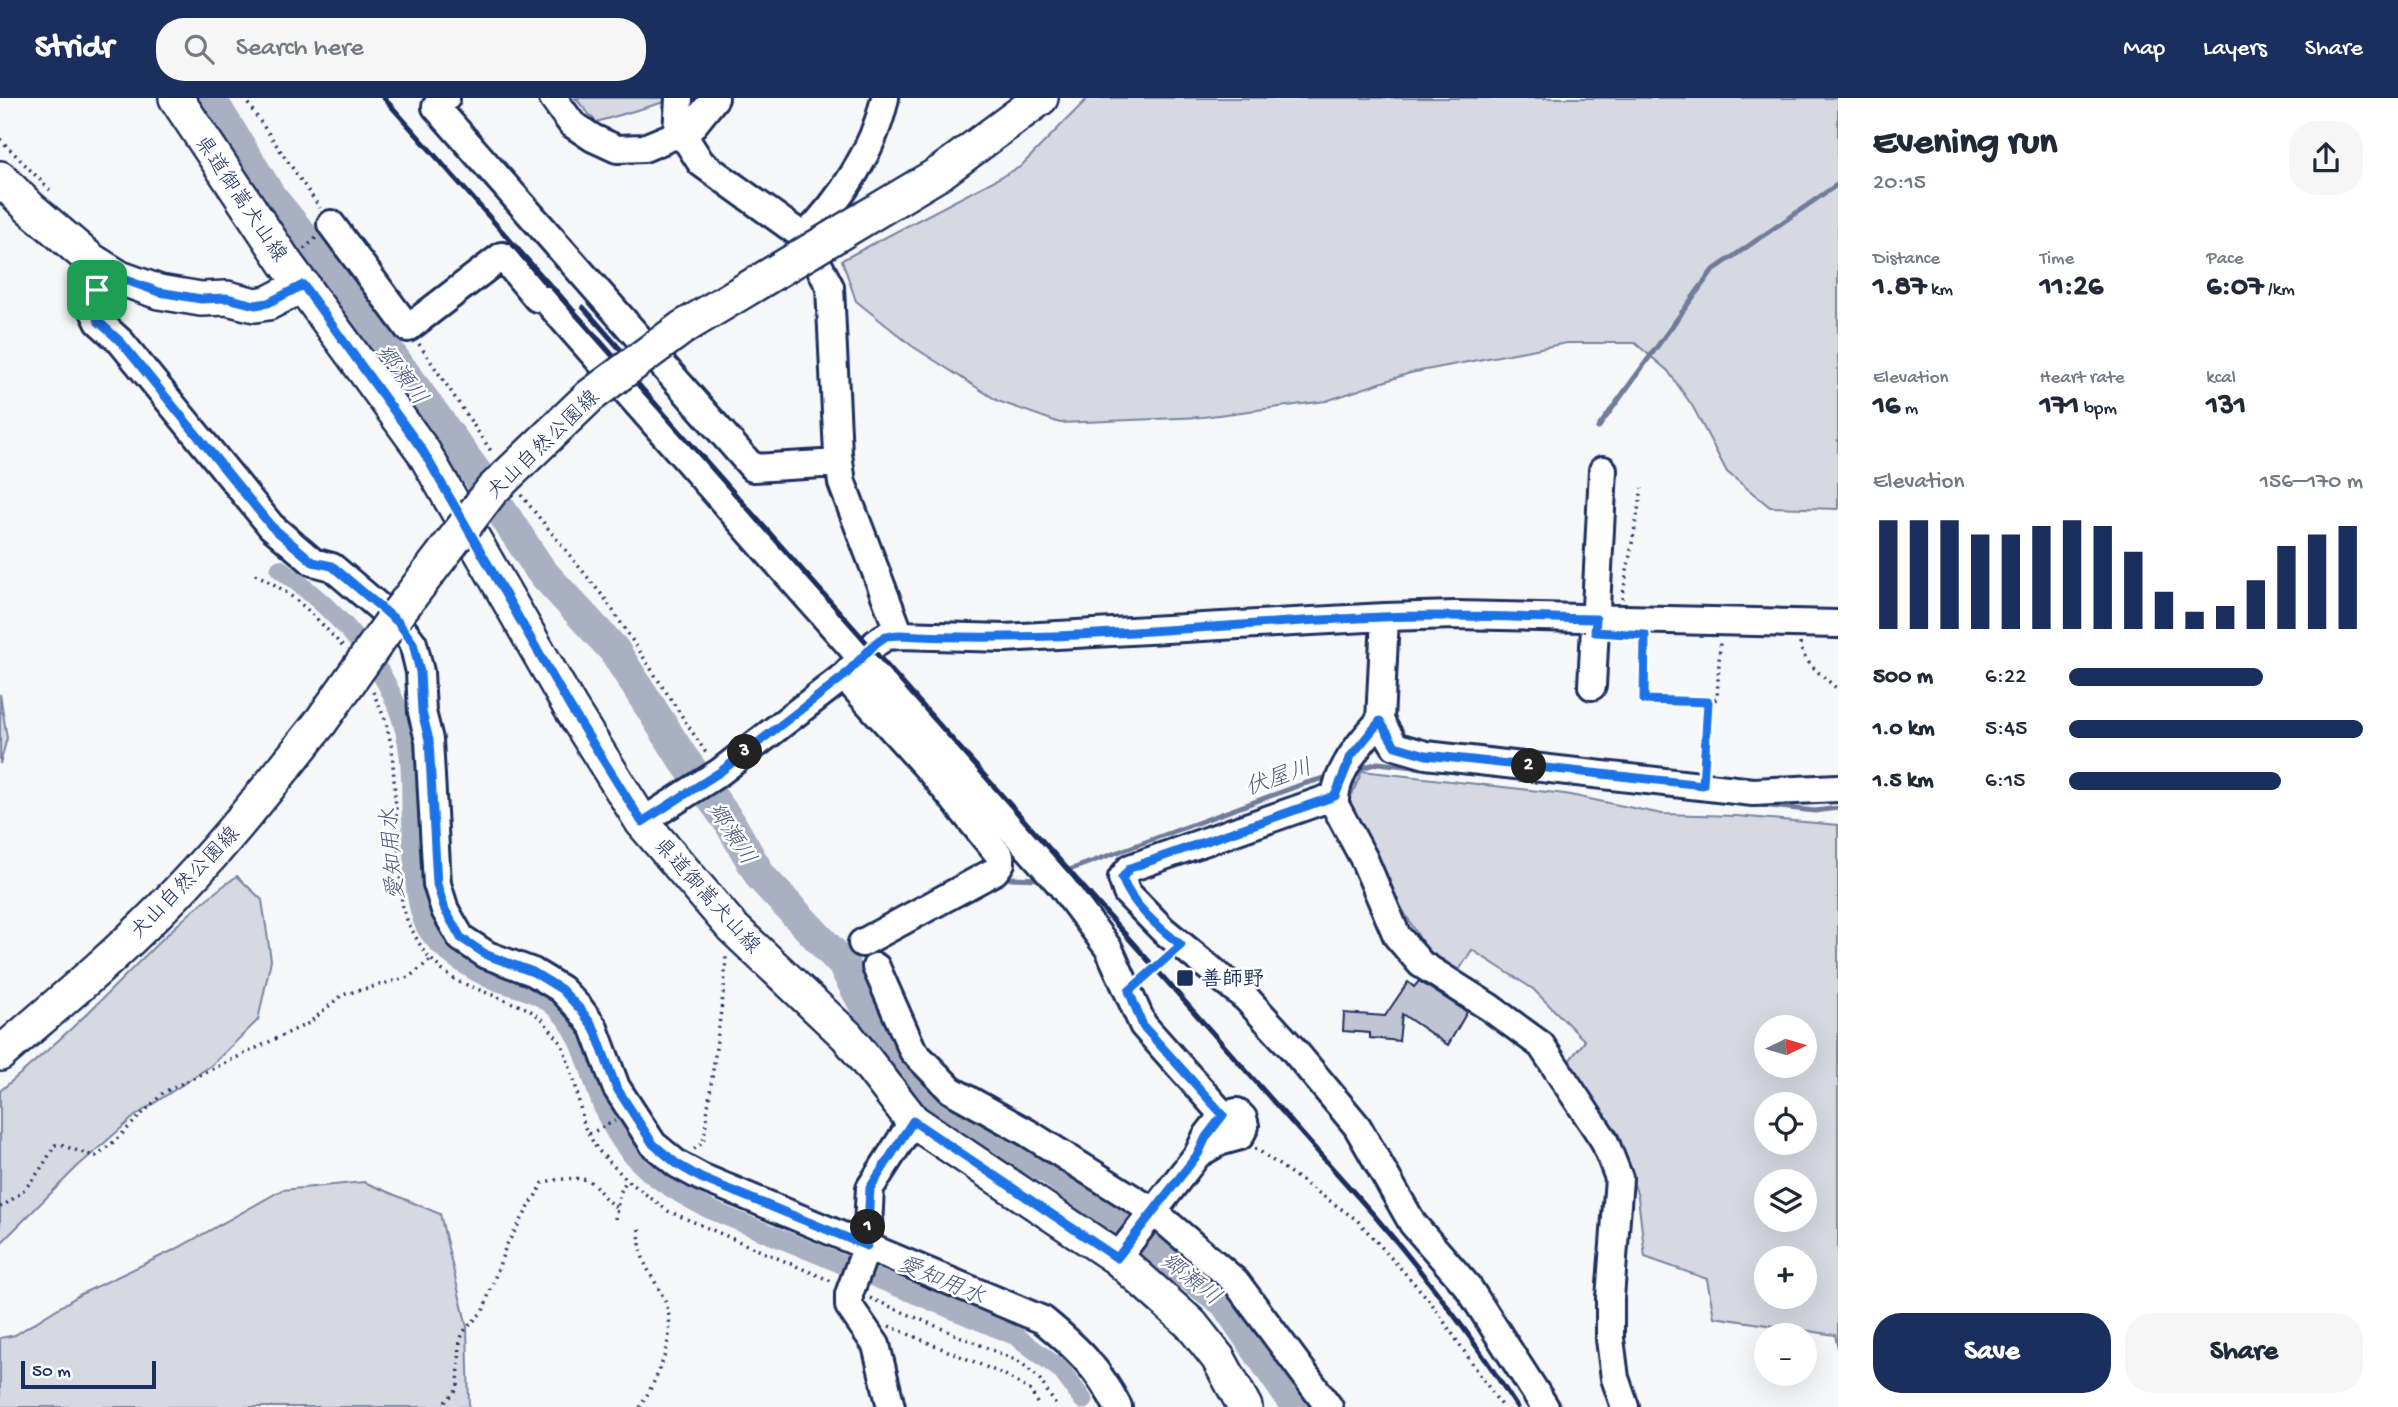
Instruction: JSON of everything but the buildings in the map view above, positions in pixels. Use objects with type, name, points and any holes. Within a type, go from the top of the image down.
[{"type":"main road","name":"県道御嵩犬山線","points":[[176,98],[285,262],[423,451],[570,707],[642,822],[732,928],[847,1036],[913,1121],[1121,1253],[1191,1324],[1218,1358],[1245,1407]]},
{"type":"main road","name":"犬山自然公園線","points":[[3,1050],[100,969],[169,901],[235,830],[320,723],[397,614],[492,490],[590,396],[682,328],[940,173],[1041,98]]},
{"type":"main road","points":[[0,178],[30,208],[107,271],[159,292],[201,299],[227,298],[255,305],[268,303],[303,285]]},
{"type":"street","points":[[446,98],[436,107],[753,468],[839,464]]},
{"type":"street","points":[[553,98],[572,124],[617,149],[644,148],[690,129],[715,98]]},
{"type":"street","points":[[677,135],[679,98]]},
{"type":"street","points":[[804,237],[844,191],[880,123],[885,98]]},
{"type":"street","points":[[677,135],[687,141],[701,163],[804,237],[830,287],[842,483],[900,635]]},
{"type":"street","points":[[331,224],[408,328],[502,257],[537,298],[546,300],[852,668],[1000,856],[1001,863],[995,871],[862,943]]},
{"type":"street","points":[[107,271],[91,305],[99,322],[121,342],[271,526],[313,562],[332,566],[398,622],[413,643],[420,672],[422,712],[429,740],[437,884],[445,910],[461,938],[487,955],[533,972],[561,989],[594,1028],[616,1087],[631,1112],[653,1144],[677,1164],[701,1178],[1043,1320],[1080,1351],[1095,1368],[1118,1407]]},
{"type":"street","points":[[1592,686],[1607,619],[1603,470]]},
{"type":"street","points":[[642,822],[720,772],[852,668],[886,636],[1005,638],[1456,615],[1838,624]]},
{"type":"street","points":[[1385,617],[1380,721],[1395,746],[1426,755],[1754,792],[1838,788]]},
{"type":"street","points":[[852,668],[1052,875],[1109,949],[1143,1026],[1223,1115]]},
{"type":"street","points":[[1380,721],[1351,756],[1335,796],[1335,804],[1364,859],[1397,936],[1421,964],[1489,1007],[1541,1045],[1604,1140],[1619,1178],[1610,1339],[1615,1378],[1625,1407]]},
{"type":"street","points":[[1335,796],[1130,868],[1122,878],[1127,893],[1163,930],[1246,998],[1357,1126],[1413,1224],[1468,1287],[1545,1407]]},
{"type":"street","points":[[876,967],[913,1051],[951,1090],[1028,1133],[1154,1212],[1236,1282],[1329,1407]]},
{"type":"street","points":[[1121,1253],[1198,1154],[1206,1137],[1223,1115],[1237,1112],[1243,1118],[1245,1126],[1240,1136],[1219,1142],[1198,1154]]},
{"type":"street","points":[[891,1407],[876,1345],[849,1306],[851,1289],[867,1246],[870,1188],[913,1121]]},
{"type":"path","points":[[244,98],[331,224]]},
{"type":"path","points":[[0,139],[54,194]]},
{"type":"path","points":[[408,328],[500,463]]},
{"type":"path","points":[[515,485],[530,508],[606,600],[720,772]]},
{"type":"path","points":[[1607,619],[1642,488]]},
{"type":"path","points":[[1798,624],[1801,651],[1807,662],[1838,690]]},
{"type":"path","points":[[1645,635],[1644,700],[1708,702],[1717,699],[1721,637]]},
{"type":"path","points":[[1703,785],[1708,702]]},
{"type":"path","points":[[691,1150],[703,1143],[724,988],[727,937],[732,928]]},
{"type":"path","points":[[1129,991],[1181,945]]},
{"type":"path","points":[[0,1207],[21,1193],[38,1175],[55,1145],[62,1144],[80,1154],[96,1156],[116,1140],[164,1091],[309,1023],[342,995],[409,977],[432,959]]},
{"type":"path","points":[[589,1134],[631,1112]]},
{"type":"path","points":[[1240,1136],[1357,1220],[1430,1301],[1502,1407]]},
{"type":"path","points":[[440,1407],[458,1386],[460,1340],[464,1331],[483,1311],[506,1246],[543,1183],[582,1177],[617,1208]]},
{"type":"path","points":[[615,1219],[620,1193],[626,1180]]},
{"type":"path","points":[[639,1229],[643,1263],[664,1299],[670,1325],[655,1379],[640,1407]]},
{"type":"path","points":[[872,1337],[884,1324],[1006,1375],[1031,1391],[1039,1407]]},
{"type":"shaded area","points":[[575,98],[678,98],[596,122]]},
{"type":"shaded area","points":[[1088,98],[1838,98],[1838,509],[1770,507],[1727,472],[1693,407],[1668,371],[1635,343],[1567,343],[1410,373],[1326,401],[1203,417],[1060,423],[998,401],[912,346],[856,301],[842,260],[1020,167]]},
{"type":"shaded area","points":[[0,694],[7,738],[0,764]]},
{"type":"shaded area","points":[[1362,771],[1565,794],[1662,814],[1736,816],[1838,825],[1838,1348],[1835,1335],[1817,1332],[1817,1323],[1754,1323],[1714,1317],[1707,1279],[1645,1257],[1638,1197],[1619,1135],[1568,1062],[1585,1041],[1533,989],[1472,950],[1459,970],[1426,949],[1378,868],[1349,801]]},
{"type":"shaded area","points":[[237,876],[262,900],[271,960],[258,1020],[212,1065],[135,1116],[77,1167],[0,1244],[0,1091],[78,1022],[184,919]]},
{"type":"shaded area","points":[[364,1182],[440,1214],[467,1327],[469,1407],[0,1407],[0,1338],[15,1335],[81,1294],[178,1248],[282,1190]]},
{"type":"waterway","name":"郷瀬川","points":[[210,98],[270,196],[326,265],[477,474],[541,571],[614,650],[682,757],[730,823],[761,877],[843,964],[895,1062],[945,1111],[1051,1170],[1225,1302],[1297,1407]]},
{"type":"waterway","points":[[1598,428],[1712,271],[1838,184]]},
{"type":"waterway","name":"愛知用水","points":[[280,569],[346,627],[381,673],[394,699],[409,755],[414,878],[418,906],[426,928],[440,946],[469,968],[488,978],[536,995],[563,1015],[579,1042],[607,1117],[626,1149],[650,1173],[678,1193],[711,1210],[1016,1336],[1061,1370],[1083,1400]]},
{"type":"waterway","name":"伏屋川","points":[[1355,770],[1378,763],[1664,795]]},
{"type":"waterway","name":"伏屋川","points":[[1061,873],[1303,784],[1332,776]]},
{"type":"waterway","name":"伏屋川","points":[[1751,804],[1815,811],[1838,808]]},
{"type":"waterway","name":"伏屋川","points":[[1000,881],[1007,878],[1042,879]]},
{"type":"waterway","name":"伏屋川","points":[[843,964],[864,953]]},
{"type":"railway","points":[[384,98],[1373,1214],[1449,1308],[1517,1407]]},
{"type":"railway","points":[[583,307],[634,365]]},
{"type":"place","name":"善師野","points":[[1185,978]]},
{"type":"route","points":[[107,271],[159,292],[201,299],[227,298],[255,305],[268,303],[303,285],[423,451],[570,707],[642,822],[720,772],[844,676],[870,648],[886,636],[1005,638],[1385,617],[1456,615],[1596,619],[1595,632],[1645,635],[1644,700],[1708,702],[1703,785],[1426,755],[1395,746],[1380,721],[1351,756],[1335,796],[1130,868],[1122,878],[1127,893],[1181,945],[1129,991],[1143,1026],[1223,1115],[1206,1137],[1198,1154],[1117,1258],[913,1121],[870,1188],[867,1246],[701,1178],[677,1164],[653,1144],[631,1112],[616,1087],[594,1028],[561,989],[533,972],[487,955],[461,938],[445,910],[437,884],[429,740],[422,712],[420,672],[413,643],[398,622],[332,566],[313,562],[271,526],[121,342],[99,322],[91,305],[97,290],[107,271]]}]
